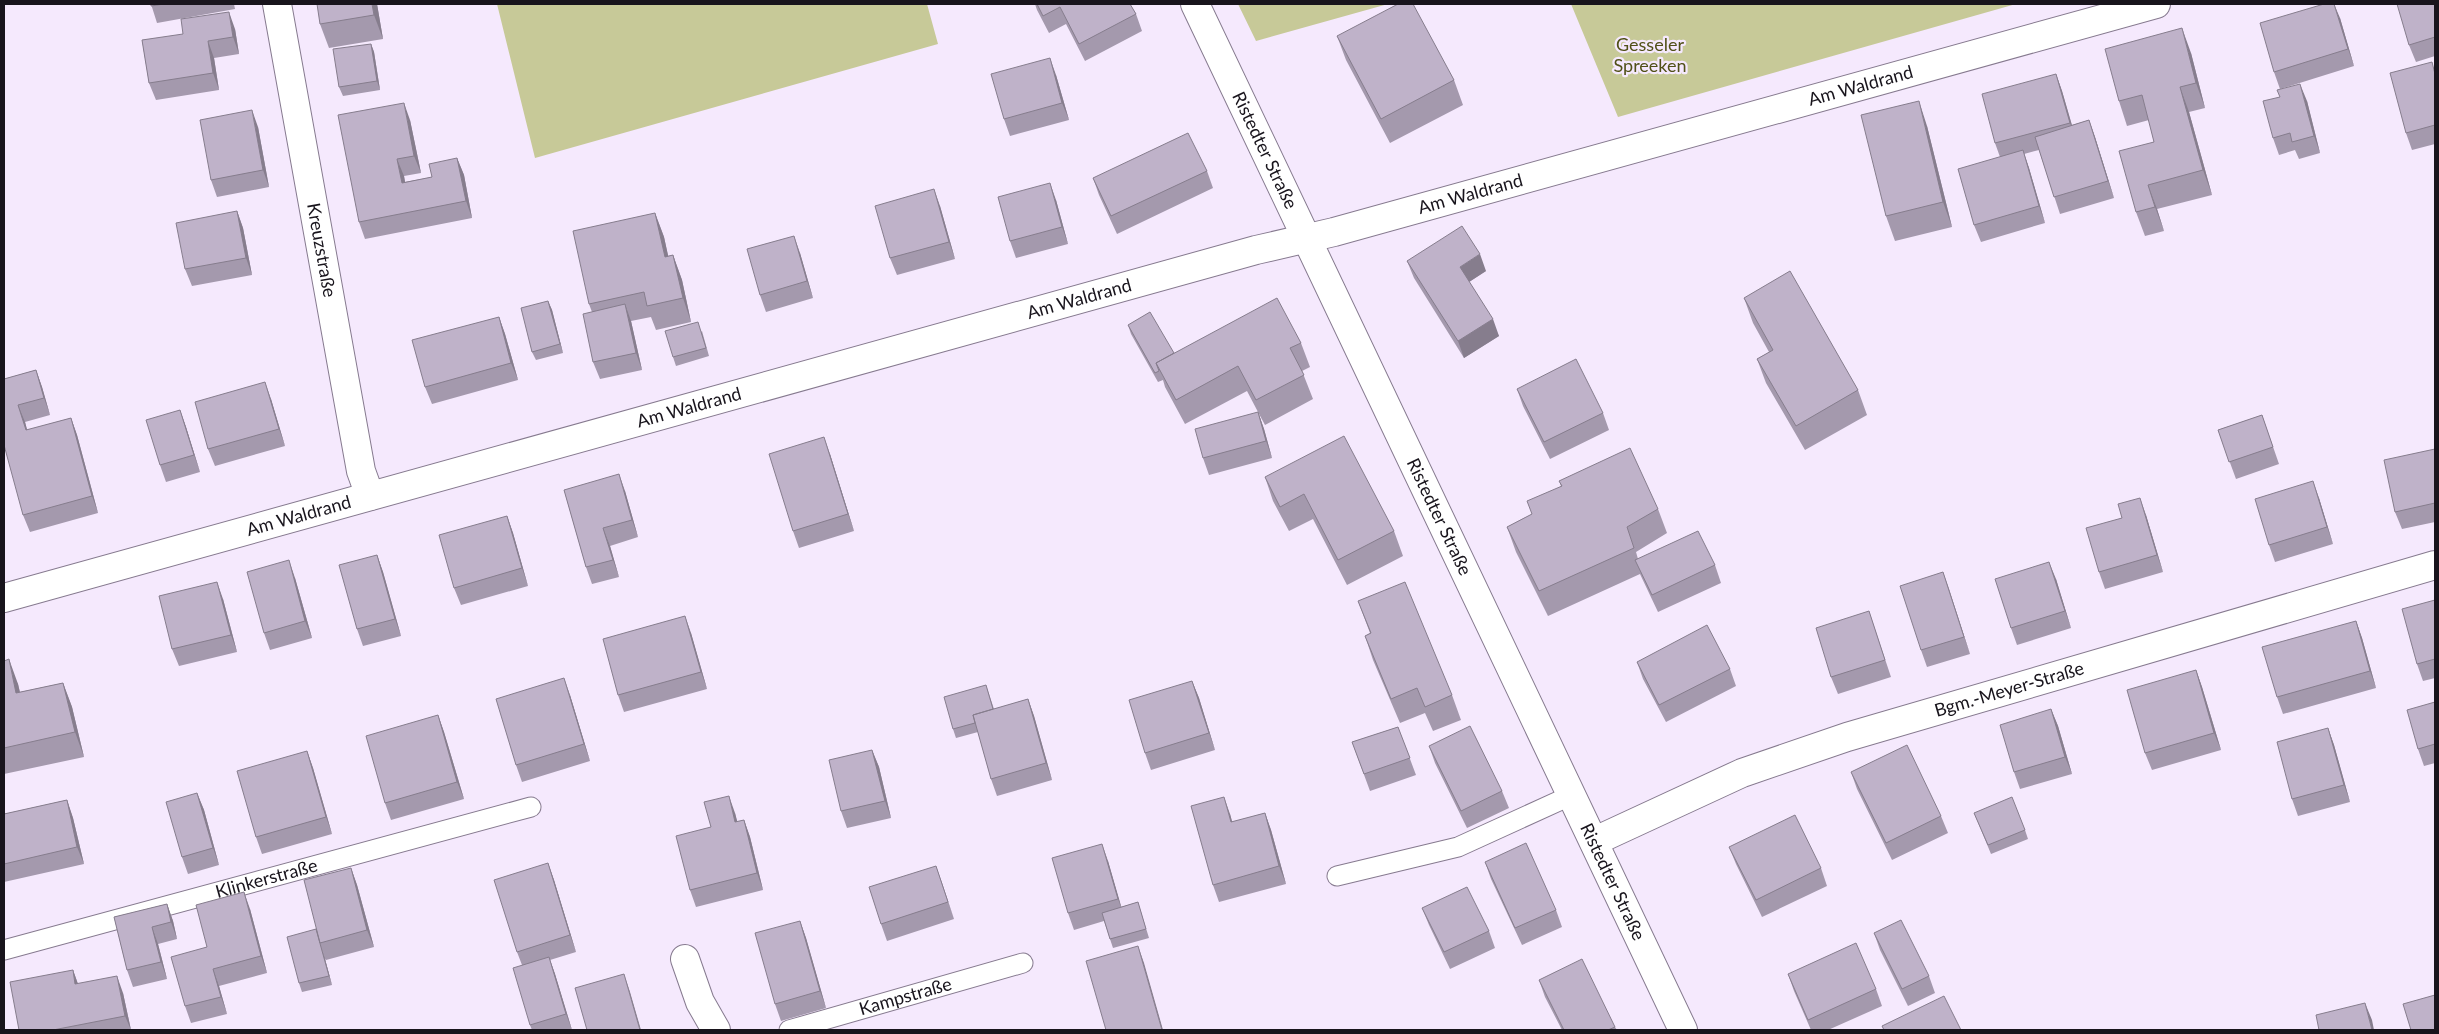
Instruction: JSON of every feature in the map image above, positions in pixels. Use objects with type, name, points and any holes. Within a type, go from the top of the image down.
[{"type":"street","name":"Kreuzstraße","points":[[277,4],[361,471],[370,496]]},
{"type":"street","name":"Ristedter Straße","points":[[1195,4],[1595,841],[1683,1030]]},
{"type":"street","name":"Am Waldrand","points":[[4,598],[1256,250],[1308,238],[2156,4]]},
{"type":"street","name":"Bgm.-Meyer-Straße","points":[[1595,841],[1742,773],[1847,737],[2435,565]]},
{"type":"street","points":[[685,959],[700,1002],[716,1030]]},
{"type":"lane","points":[[1337,876],[1458,847],[1572,795]]},
{"type":"lane","name":"Klinkerstraße","points":[[4,950],[531,807]]},
{"type":"lane","name":"Kampstraße","points":[[789,1030],[1024,963]]},
{"type":"green space","points":[[497,4],[927,4],[938,44],[535,158]]},
{"type":"green space","points":[[1238,4],[1388,4],[1256,41]]},
{"type":"green space","name":"Gesseler Spreeken","points":[[1571,4],[2016,4],[1618,117]]},
{"type":"building","points":[[317,4],[372,4],[374,15],[320,24]]},
{"type":"building","points":[[1037,4],[1130,4],[1136,14],[1079,44],[1060,7],[1043,16]]},
{"type":"building","points":[[1398,4],[1413,4],[1454,80],[1381,119],[1337,36]]},
{"type":"building","points":[[2324,4],[2334,4],[2348,49],[2274,72],[2260,23]]},
{"type":"building","points":[[2397,4],[2435,4],[2435,37],[2409,45]]},
{"type":"building","points":[[229,12],[233,37],[208,41],[213,73],[149,83],[142,40],[183,34],[181,19]]},
{"type":"building","points":[[2182,28],[2196,83],[2180,87],[2203,170],[2148,185],[2155,207],[2136,212],[2119,151],[2154,142],[2142,95],[2119,101],[2105,49]]},
{"type":"building","points":[[371,44],[377,81],[339,87],[333,49]]},
{"type":"building","points":[[1050,58],[1062,103],[1004,119],[991,74]]},
{"type":"building","points":[[2432,62],[2435,74],[2435,125],[2406,133],[2390,73]]},
{"type":"building","points":[[2056,74],[2070,123],[1995,143],[1982,94]]},
{"type":"building","points":[[2300,84],[2314,136],[2292,142],[2290,133],[2273,138],[2263,101],[2280,97],[2277,90]]},
{"type":"building","points":[[1919,101],[1943,202],[1886,216],[1861,115]]},
{"type":"building","points":[[404,103],[414,156],[397,159],[402,183],[432,177],[429,164],[457,158],[466,201],[359,222],[338,115]]},
{"type":"building","points":[[252,110],[263,170],[211,180],[200,120]]},
{"type":"building","points":[[2089,120],[2108,181],[2054,197],[2035,137]]},
{"type":"building","points":[[1188,133],[1207,171],[1111,216],[1093,178]]},
{"type":"building","points":[[2023,150],[2039,206],[1974,225],[1958,169]]},
{"type":"building","points":[[1050,183],[1062,227],[1010,241],[998,197]]},
{"type":"building","points":[[934,189],[949,242],[890,258],[875,206]]},
{"type":"building","points":[[237,211],[246,258],[185,269],[176,223]]},
{"type":"building","points":[[655,213],[665,257],[673,255],[683,298],[647,306],[644,292],[589,304],[573,231]]},
{"type":"building","points":[[1462,226],[1480,254],[1460,267],[1493,319],[1458,341],[1407,261]]},
{"type":"building","points":[[794,236],[807,281],[760,295],[747,249]]},
{"type":"building","points":[[1790,271],[1858,390],[1796,426],[1757,359],[1773,350],[1744,298]]},
{"type":"building","points":[[1277,298],[1301,343],[1290,348],[1304,375],[1256,400],[1238,366],[1176,400],[1156,363]]},
{"type":"building","points":[[548,301],[560,344],[532,352],[521,308]]},
{"type":"building","points":[[625,304],[636,353],[593,362],[583,314]]},
{"type":"building","points":[[1150,312],[1174,353],[1156,363],[1159,371],[1155,373],[1128,325]]},
{"type":"building","points":[[499,317],[511,363],[425,387],[412,340]]},
{"type":"building","points":[[698,322],[706,348],[673,357],[665,331]]},
{"type":"building","points":[[1576,359],[1603,413],[1544,442],[1517,389]]},
{"type":"building","points":[[36,370],[44,398],[18,405],[26,430],[71,418],[92,496],[23,515],[4,445],[4,379]]},
{"type":"building","points":[[265,382],[279,429],[208,449],[195,402]]},
{"type":"building","points":[[180,410],[194,455],[160,465],[146,420]]},
{"type":"building","points":[[1258,412],[1266,441],[1203,458],[1195,429]]},
{"type":"building","points":[[2262,415],[2273,447],[2229,462],[2218,430]]},
{"type":"building","points":[[1344,436],[1394,531],[1338,560],[1304,494],[1280,507],[1265,477]]},
{"type":"building","points":[[824,437],[848,514],[793,531],[769,454]]},
{"type":"building","points":[[1630,448],[1658,509],[1627,527],[1634,548],[1539,591],[1507,527],[1532,514],[1527,501],[1562,486],[1559,481]]},
{"type":"building","points":[[2435,449],[2435,503],[2395,512],[2384,460]]},
{"type":"building","points":[[619,474],[632,520],[603,528],[613,560],[586,567],[564,490]]},
{"type":"building","points":[[2313,481],[2327,527],[2269,545],[2255,499]]},
{"type":"building","points":[[2140,498],[2157,555],[2099,572],[2086,528],[2122,518],[2118,504]]},
{"type":"building","points":[[507,516],[522,568],[454,588],[439,535]]},
{"type":"building","points":[[1698,531],[1715,565],[1652,595],[1635,560]]},
{"type":"building","points":[[377,555],[395,619],[357,629],[339,565]]},
{"type":"building","points":[[289,560],[305,621],[264,633],[247,572]]},
{"type":"building","points":[[2049,562],[2065,611],[2011,628],[1995,579]]},
{"type":"building","points":[[1943,572],[1964,637],[1921,650],[1900,586]]},
{"type":"building","points":[[217,582],[231,635],[172,649],[159,596]]},
{"type":"building","points":[[1405,582],[1452,695],[1425,707],[1417,688],[1391,699],[1365,636],[1371,633],[1358,601]]},
{"type":"building","points":[[2435,600],[2435,659],[2417,664],[2402,609]]},
{"type":"building","points":[[1869,611],[1885,660],[1831,677],[1816,628]]},
{"type":"building","points":[[685,616],[701,672],[618,695],[603,639]]},
{"type":"building","points":[[2356,621],[2370,671],[2277,697],[2262,647]]},
{"type":"building","points":[[1707,625],[1730,669],[1659,705],[1637,662]]},
{"type":"building","points":[[9,659],[16,693],[63,683],[75,732],[4,748],[4,661]]},
{"type":"building","points":[[2196,670],[2214,733],[2145,753],[2127,690]]},
{"type":"building","points":[[564,678],[584,744],[516,765],[496,699]]},
{"type":"building","points":[[1192,681],[1209,733],[1145,753],[1129,700]]},
{"type":"building","points":[[986,685],[993,709],[973,715],[975,723],[953,729],[944,697]]},
{"type":"building","points":[[1028,699],[1046,763],[991,779],[973,715]]},
{"type":"building","points":[[2435,702],[2435,744],[2418,749],[2407,710]]},
{"type":"building","points":[[2051,709],[2065,757],[2014,772],[2000,725]]},
{"type":"building","points":[[438,715],[457,782],[385,803],[366,736]]},
{"type":"building","points":[[1470,726],[1502,791],[1461,811],[1429,746]]},
{"type":"building","points":[[1398,727],[1410,758],[1364,774],[1352,742]]},
{"type":"building","points":[[2328,728],[2344,785],[2292,799],[2277,742]]},
{"type":"building","points":[[1907,745],[1941,816],[1886,843],[1851,772]]},
{"type":"building","points":[[872,750],[885,801],[841,811],[829,760]]},
{"type":"building","points":[[307,751],[326,817],[256,837],[237,771]]},
{"type":"building","points":[[197,793],[213,848],[182,857],[166,802]]},
{"type":"building","points":[[729,796],[735,822],[744,820],[757,873],[690,890],[676,836],[711,827],[704,802]]},
{"type":"building","points":[[1224,797],[1231,822],[1265,813],[1279,866],[1213,885],[1191,806]]},
{"type":"building","points":[[2012,797],[2025,830],[1988,845],[1974,813]]},
{"type":"building","points":[[67,800],[77,847],[4,864],[4,814]]},
{"type":"building","points":[[1795,815],[1821,868],[1756,900],[1729,847]]},
{"type":"building","points":[[1526,843],[1556,910],[1515,928],[1485,862]]},
{"type":"building","points":[[1102,844],[1118,899],[1068,913],[1052,858]]},
{"type":"building","points":[[548,863],[570,935],[517,952],[494,880]]},
{"type":"building","points":[[936,866],[948,902],[881,924],[869,887]]},
{"type":"building","points":[[351,868],[367,930],[320,943],[304,880]]},
{"type":"building","points":[[1467,887],[1489,931],[1444,952],[1422,908]]},
{"type":"building","points":[[244,892],[261,956],[213,969],[221,997],[185,1006],[171,957],[207,947],[196,905]]},
{"type":"building","points":[[1138,902],[1146,929],[1110,939],[1102,913]]},
{"type":"building","points":[[167,904],[171,922],[152,927],[161,962],[127,970],[114,917]]},
{"type":"building","points":[[1901,920],[1929,976],[1902,989],[1874,933]]},
{"type":"building","points":[[800,921],[820,991],[775,1004],[755,933]]},
{"type":"building","points":[[316,929],[329,976],[299,983],[287,937]]},
{"type":"building","points":[[1856,943],[1876,989],[1808,1020],[1788,974]]},
{"type":"building","points":[[1138,946],[1162,1030],[1106,1030],[1086,961]]},
{"type":"building","points":[[549,957],[566,1014],[530,1025],[513,968]]},
{"type":"building","points":[[1582,959],[1615,1027],[1608,1030],[1564,1030],[1539,980]]},
{"type":"building","points":[[73,970],[75,984],[117,976],[125,1016],[53,1030],[19,1030],[10,982]]},
{"type":"building","points":[[624,974],[640,1030],[587,1030],[575,988]]},
{"type":"building","points":[[2435,995],[2435,1030],[2411,1030],[2403,1004]]},
{"type":"building","points":[[1944,996],[1961,1030],[1884,1030],[1882,1026]]},
{"type":"building","points":[[2365,1003],[2372,1030],[2319,1030],[2316,1015]]}]
